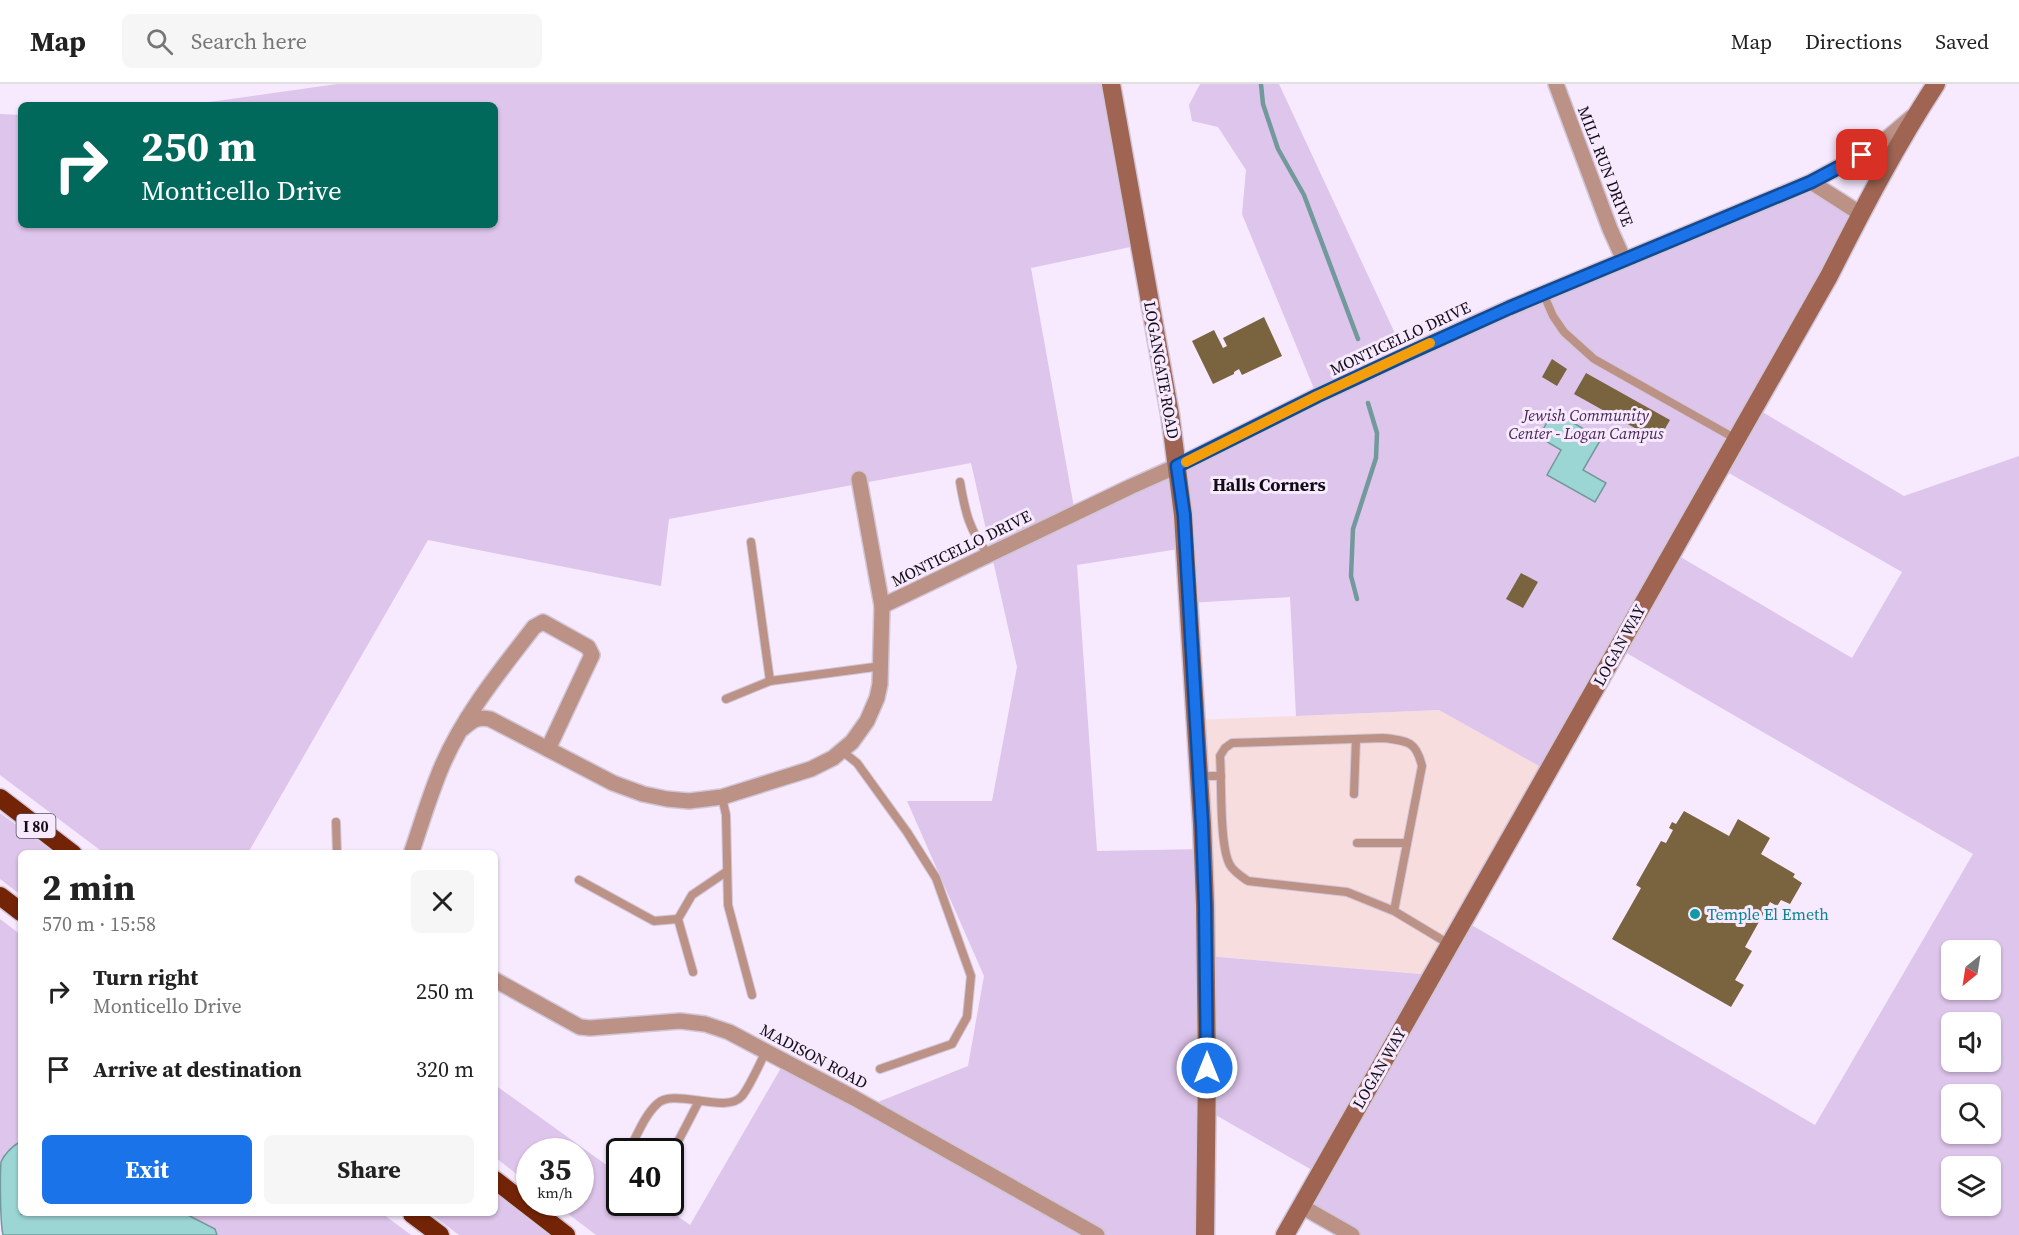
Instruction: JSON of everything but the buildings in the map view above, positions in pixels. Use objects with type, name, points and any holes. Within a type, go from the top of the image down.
[{"type":"highway","name":"I 80","points":[[0,798],[68,850]]},
{"type":"highway","points":[[0,896],[18,910]]},
{"type":"highway","points":[[498,1182],[566,1235]]},
{"type":"highway","points":[[415,1216],[440,1235]]},
{"type":"street","name":"LOGANGATE ROAD","points":[[1111,84],[1170,414],[1184,515],[1205,905],[1207,1089],[1205,1235]]},
{"type":"street","name":"MILL RUN DRIVE","points":[[1556,84],[1610,229],[1624,260]]},
{"type":"street","name":"LOGAN WAY","points":[[1285,1235],[1936,84]]},
{"type":"street","name":"MONTICELLO DRIVE","points":[[882,606],[1177,466],[1327,391],[1543,293],[1811,182],[1878,146],[1918,113]]},
{"type":"street","points":[[1811,182],[1861,214]]},
{"type":"street","points":[[462,729],[474,719],[490,719],[613,783],[643,794],[689,801],[722,797],[811,769],[842,752],[860,733],[873,711],[882,666],[882,606],[859,479]]},
{"type":"street","points":[[412,850],[442,765],[462,729],[484,691],[534,627],[543,622],[588,647],[592,655],[548,749]]},
{"type":"street","name":"MADISON ROAD","points":[[498,982],[580,1027],[680,1021],[705,1024],[729,1032],[854,1098],[1097,1235]]},
{"type":"street","points":[[1301,1206],[1352,1235]]},
{"type":"lane","points":[[1543,293],[1553,316],[1564,332],[1594,359],[1736,439]]},
{"type":"lane","points":[[960,482],[965,514],[972,531],[989,555]]},
{"type":"lane","points":[[751,542],[771,681]]},
{"type":"lane","points":[[726,699],[771,681],[882,666]]},
{"type":"lane","points":[[1354,794],[1356,738]]},
{"type":"lane","points":[[1394,911],[1422,766],[1419,752],[1401,740],[1383,738],[1232,743],[1225,748],[1220,756],[1224,849],[1230,865],[1238,874],[1248,881],[1347,892],[1394,911],[1449,944]]},
{"type":"lane","points":[[842,752],[857,763],[907,832],[936,878],[970,976],[967,1017],[952,1044],[880,1069]]},
{"type":"lane","points":[[1199,776],[1221,776]]},
{"type":"lane","points":[[722,797],[726,815],[728,904],[752,995]]},
{"type":"lane","points":[[336,822],[337,850]]},
{"type":"lane","points":[[1357,843],[1407,843]]},
{"type":"lane","points":[[693,972],[678,919],[692,895],[726,872]]},
{"type":"lane","points":[[579,880],[654,921],[678,919]]},
{"type":"lane","points":[[636,1138],[658,1102],[665,1099],[709,1103],[733,1102],[741,1098],[766,1051]]},
{"type":"lane","points":[[680,1138],[699,1101]]},
{"type":"shaded area","points":[[1553,411],[1601,439],[1583,470],[1606,483],[1595,502],[1547,475],[1561,450],[1539,437]]},
{"type":"shaded area","points":[[1439,710],[1548,771],[1432,975],[1206,956],[1196,720]]},
{"type":"shaded area","points":[[18,1143],[18,1216],[190,1216],[215,1229],[217,1235],[3,1235],[1,1162]]},
{"type":"green space","name":"Jewish Community Center - Logan Campus","points":[[337,84],[1111,84],[1140,245],[1031,268],[1075,513],[1317,396],[1242,214],[1246,170],[1218,127],[1192,121],[1189,105],[1200,84],[1279,84],[1405,355],[1811,182],[1861,214],[1754,407],[1904,496],[2019,456],[2019,1235],[1352,1235],[1301,1206],[1319,1174],[1207,1110],[1205,1235],[596,1235],[571,1216],[594,1216],[594,1156],[606,1165],[606,1216],[677,1216],[690,1225],[785,1061],[868,1106],[968,1066],[984,976],[907,801],[992,801],[1017,667],[971,463],[669,519],[661,586],[428,540],[250,850],[100,850],[0,775],[0,114],[18,115],[18,228],[498,228],[498,102],[209,102]],"holes":[[[1720,468],[1902,572],[1852,658],[1672,552]],[[1185,548],[1189,603],[1290,597],[1296,716],[1439,710],[1548,771],[1618,648],[1973,854],[1815,1125],[1463,920],[1432,975],[1206,956],[1203,849],[1097,851],[1077,565]]]},
{"type":"green space","points":[[0,813],[51,850],[18,850],[18,893],[0,879]]},
{"type":"green space","points":[[0,919],[18,933],[18,1143],[5,1153],[0,1164]]},
{"type":"green space","points":[[498,1087],[569,1138],[516,1138],[516,1174],[498,1159]]},
{"type":"green space","points":[[498,1195],[516,1209],[516,1216],[525,1216],[549,1235],[459,1235],[434,1216],[498,1216]]},
{"type":"green space","points":[[190,1216],[386,1216],[411,1235],[217,1235],[215,1229]]},
{"type":"waterway","points":[[1261,84],[1263,104],[1278,149],[1304,195],[1358,339]]},
{"type":"waterway","points":[[1357,599],[1351,576],[1353,529],[1376,458],[1377,433],[1368,403]]},
{"type":"slow traffic","points":[[1186,462],[1317,396],[1430,343]]},
{"type":"place","name":"Temple El Emeth","points":[[1695,914]]},
{"type":"district","name":"Halls Corners","points":[[1269,484]]},
{"type":"route","points":[[1207,1068],[1202,824],[1184,515],[1177,466],[1405,355],[1509,308],[1811,182],[1862,155]]}]
